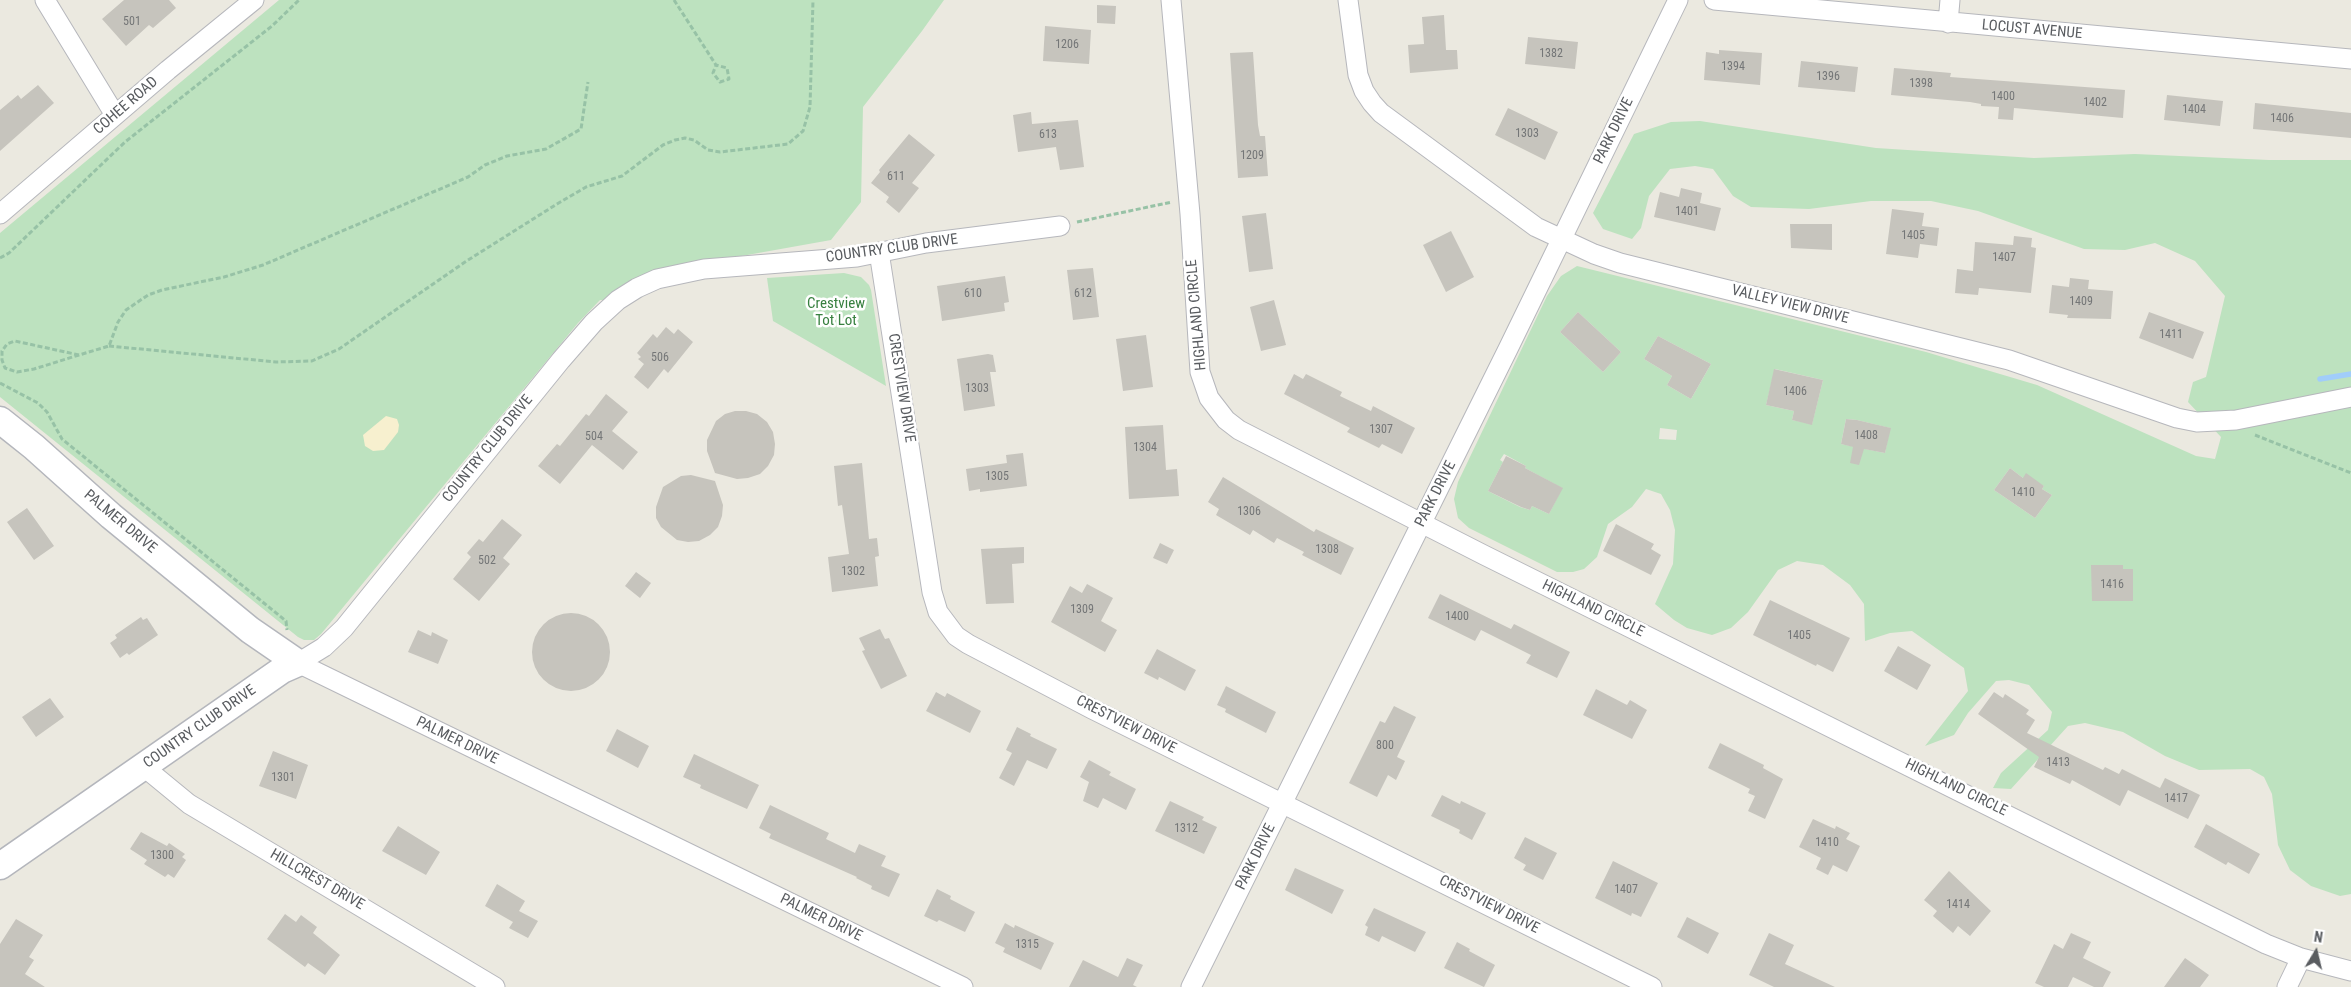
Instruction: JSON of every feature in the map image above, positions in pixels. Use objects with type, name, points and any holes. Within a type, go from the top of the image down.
[{"type":"street","points":[[46,0],[115,115]]},
{"type":"street","name":"COHEE ROAD","points":[[0,214],[64,161],[115,115],[254,0]]},
{"type":"street","name":"HIGHLAND CIRCLE","points":[[1171,0],[1200,372],[1209,398],[1221,414],[1239,430],[1422,524],[2266,944],[2301,958],[2351,971]]},
{"type":"street","name":"VALLEY VIEW DRIVE","points":[[1348,0],[1358,75],[1364,92],[1372,103],[1381,113],[1536,227],[1560,240],[1620,263],[2009,360],[2177,418],[2197,422],[2222,422],[2351,398]]},
{"type":"street","name":"PARK DRIVE","points":[[1191,987],[1422,524],[1678,0]]},
{"type":"street","name":"LOCUST AVENUE","points":[[1714,0],[2351,59]]},
{"type":"street","points":[[1948,23],[1950,0]]},
{"type":"street","name":"COUNTRY CLUB DRIVE","points":[[0,866],[282,670],[298,663],[324,647],[344,628],[560,360],[594,322],[618,300],[657,279],[679,274],[744,265],[857,257],[926,244],[1060,226]]},
{"type":"street","name":"CRESTVIEW DRIVE","points":[[879,252],[932,592],[938,612],[948,628],[968,644],[1652,987]]},
{"type":"street","name":"PALMER DRIVE","points":[[0,420],[111,516],[250,630],[298,663],[963,987]]},
{"type":"street","name":"HILLCREST DRIVE","points":[[144,767],[189,804],[495,987]]},
{"type":"street","points":[[2287,987],[2301,958]]},
{"type":"path","points":[[0,258],[9,253],[125,142],[272,26],[299,0]]},
{"type":"path","points":[[674,0],[716,65],[727,68],[729,79],[720,82],[713,73],[716,65]]},
{"type":"path","points":[[79,355],[15,341],[7,344],[2,350],[2,360],[6,368],[18,372],[79,355],[109,346],[276,362],[312,361],[338,349],[465,262],[556,204],[586,187],[622,176],[669,143],[685,138],[694,140],[708,150],[720,152],[788,144],[804,130],[810,107],[813,0]]},
{"type":"path","points":[[109,346],[118,322],[126,310],[148,296],[162,290],[224,277],[263,265],[468,177],[486,165],[507,156],[546,149],[581,129],[588,82]]},
{"type":"path","points":[[1060,226],[1188,199]]},
{"type":"path","points":[[0,383],[38,403],[47,412],[62,439],[286,621]]},
{"type":"path","points":[[2222,422],[2351,473]]},
{"type":"green space","points":[[279,0],[944,0],[863,107],[861,202],[831,240],[708,262],[606,300],[600,300],[578,323],[321,634],[314,640],[304,640],[0,397],[0,233]]},
{"type":"green space","points":[[1700,121],[1876,148],[2034,158],[2135,154],[2269,160],[2351,160],[2351,894],[2340,896],[2311,886],[2290,870],[2278,845],[2272,794],[2264,777],[2250,769],[2199,770],[2165,756],[2123,732],[2085,723],[2068,726],[2011,789],[1993,788],[2001,773],[2048,730],[2052,712],[2029,685],[2009,680],[1996,681],[1968,713],[1954,735],[1925,746],[1968,691],[1964,668],[1912,631],[1890,633],[1865,641],[1864,604],[1850,585],[1823,565],[1797,561],[1778,570],[1748,612],[1731,628],[1712,635],[1687,628],[1655,604],[1673,564],[1675,530],[1670,510],[1661,494],[1646,489],[1632,507],[1608,524],[1597,557],[1584,569],[1573,572],[1557,572],[1469,528],[1458,518],[1454,499],[1458,482],[1547,296],[1561,276],[1577,266],[1926,352],[2037,385],[2196,456],[2215,459],[2221,437],[2188,402],[2193,382],[2206,377],[2225,296],[2195,261],[2155,243],[2125,250],[2084,249],[1978,211],[1931,201],[1871,201],[1809,209],[1751,207],[1733,196],[1713,169],[1695,166],[1670,169],[1649,196],[1641,228],[1632,239],[1603,229],[1593,213],[1634,134],[1671,122]],"holes":[[[1578,312],[1621,352],[1603,372],[1560,332]],[[1658,336],[1711,364],[1691,399],[1667,385],[1672,376],[1644,359]],[[1775,369],[1823,380],[1812,424],[1792,420],[1794,411],[1766,405]],[[1846,419],[1890,428],[1885,453],[1841,444]],[[1660,428],[1677,430],[1676,440],[1659,439]],[[1504,454],[1562,488],[1549,514],[1532,506],[1530,510],[1520,507],[1488,491],[1503,462],[1500,460]],[[2010,468],[2023,478],[2044,486],[2042,489],[2052,495],[2035,518],[1994,490]],[[2123,565],[2123,569],[2133,570],[2133,601],[2092,601],[2092,566]]]},
{"type":"green space","name":"Crestview Tot Lot","points":[[844,273],[861,277],[871,290],[886,386],[773,321],[767,278]]},
{"type":"sand","points":[[386,416],[397,419],[399,425],[398,432],[384,450],[373,451],[365,446],[363,435]]},
{"type":"building","points":[[124,0],[169,0],[176,8],[153,28],[149,25],[126,46],[102,19]]},
{"type":"building","points":[[1097,5],[1116,6],[1115,24],[1097,23]]},
{"type":"building","points":[[1444,15],[1446,50],[1457,50],[1458,69],[1410,73],[1408,45],[1424,44],[1422,17]]},
{"type":"building","points":[[1045,26],[1091,30],[1089,64],[1043,61]]},
{"type":"building","points":[[1528,37],[1578,42],[1575,69],[1525,64]]},
{"type":"building","points":[[1719,50],[1762,53],[1760,85],[1704,80],[1706,52],[1719,54]]},
{"type":"building","points":[[1253,52],[1258,125],[1260,136],[1265,136],[1268,176],[1238,178],[1230,53]]},
{"type":"building","points":[[1801,61],[1858,67],[1855,92],[1798,87]]},
{"type":"building","points":[[1894,68],[1951,73],[1950,77],[2125,90],[2123,118],[2014,108],[2013,120],[1998,119],[1999,107],[1981,106],[1981,104],[1970,102],[1891,95]]},
{"type":"building","points":[[38,85],[54,103],[0,151],[0,110],[18,95],[21,99]]},
{"type":"building","points":[[2167,95],[2223,101],[2220,126],[2164,120]]},
{"type":"building","points":[[2255,103],[2351,113],[2351,138],[2253,129]]},
{"type":"building","points":[[1508,108],[1558,132],[1545,160],[1495,135]]},
{"type":"building","points":[[1031,112],[1032,124],[1078,120],[1084,167],[1060,170],[1056,147],[1018,152],[1013,115]]},
{"type":"building","points":[[909,134],[935,155],[912,183],[919,188],[899,213],[886,202],[889,197],[871,183],[880,172],[879,170]]},
{"type":"building","points":[[1681,188],[1702,193],[1700,203],[1721,208],[1715,231],[1654,217],[1660,192],[1679,197]]},
{"type":"building","points":[[1892,209],[1924,213],[1922,226],[1939,228],[1937,246],[1920,244],[1918,258],[1886,254]]},
{"type":"building","points":[[1266,213],[1273,269],[1249,272],[1242,216]]},
{"type":"building","points":[[1790,224],[1832,224],[1832,250],[1791,248]]},
{"type":"building","points":[[1451,231],[1474,277],[1446,292],[1423,245]]},
{"type":"building","points":[[2014,236],[2032,238],[2031,247],[2036,248],[2031,293],[1979,288],[1978,295],[1955,293],[1957,269],[1973,271],[1975,242],[2013,245]]},
{"type":"building","points":[[1093,268],[1099,317],[1073,320],[1067,270]]},
{"type":"building","points":[[1005,276],[1009,302],[1004,303],[1005,311],[942,321],[937,286]]},
{"type":"building","points":[[2070,278],[2089,280],[2088,289],[2113,291],[2111,319],[2067,318],[2068,315],[2049,313],[2052,285],[2069,287]]},
{"type":"building","points":[[1274,300],[1286,345],[1261,351],[1250,307]]},
{"type":"building","points":[[1578,312],[1621,352],[1603,372],[1560,332]]},
{"type":"building","points":[[2149,312],[2204,332],[2193,359],[2139,338]]},
{"type":"building","points":[[666,327],[674,334],[678,329],[693,342],[668,373],[664,369],[648,389],[634,377],[644,364],[638,359],[641,357],[637,353],[653,334],[657,338]]},
{"type":"building","points":[[1146,335],[1153,387],[1123,391],[1116,339]]},
{"type":"building","points":[[1658,336],[1711,364],[1691,399],[1667,385],[1672,376],[1644,359]]},
{"type":"building","points":[[988,354],[993,355],[996,372],[990,372],[995,406],[964,411],[957,359]]},
{"type":"building","points":[[1774,369],[1823,380],[1812,425],[1792,420],[1794,411],[1766,405]]},
{"type":"building","points":[[1294,374],[1303,379],[1306,374],[1342,392],[1340,396],[1371,411],[1373,406],[1415,428],[1402,454],[1382,444],[1379,448],[1347,432],[1350,428],[1284,394]]},
{"type":"building","points":[[606,394],[628,412],[612,431],[638,452],[623,470],[592,445],[560,484],[538,466],[557,444],[560,446],[586,414],[589,416]]},
{"type":"building","points":[[735,411],[757,414],[767,422],[773,432],[774,455],[768,466],[760,474],[748,478],[737,479],[715,473],[707,451],[707,440],[716,421],[725,414]]},
{"type":"building","points":[[1846,419],[1891,428],[1885,453],[1864,449],[1859,465],[1850,463],[1853,447],[1841,444]]},
{"type":"building","points":[[1163,425],[1166,470],[1177,469],[1179,496],[1129,499],[1125,427]]},
{"type":"building","points":[[1023,453],[1027,486],[980,492],[980,489],[969,491],[966,469],[1007,463],[1006,455]]},
{"type":"building","points":[[1506,456],[1563,488],[1549,514],[1532,506],[1530,510],[1521,507],[1488,491]]},
{"type":"building","points":[[862,463],[869,539],[877,538],[879,556],[875,557],[878,586],[832,592],[828,557],[849,554],[842,505],[838,506],[834,466]]},
{"type":"building","points":[[2010,468],[2023,478],[2026,473],[2044,486],[2042,489],[2052,495],[2035,518],[1994,490]]},
{"type":"building","points":[[691,475],[715,481],[723,505],[718,527],[710,535],[699,541],[688,542],[677,540],[661,527],[656,518],[656,507],[663,487],[681,476]]},
{"type":"building","points":[[1223,477],[1314,532],[1316,529],[1354,548],[1341,575],[1302,555],[1304,552],[1277,538],[1274,543],[1253,530],[1250,535],[1216,515],[1219,509],[1208,502]]},
{"type":"building","points":[[27,508],[54,546],[34,560],[7,522]]},
{"type":"building","points":[[502,519],[522,535],[503,558],[510,564],[479,601],[453,579],[471,557],[467,553],[479,539],[483,542]]},
{"type":"building","points":[[1616,524],[1654,544],[1651,549],[1661,555],[1651,575],[1603,551]]},
{"type":"building","points":[[1160,543],[1174,550],[1167,564],[1153,558]]},
{"type":"building","points":[[1024,547],[1024,563],[1012,564],[1014,603],[986,604],[981,549]]},
{"type":"building","points":[[2091,565],[2123,565],[2123,569],[2133,569],[2133,601],[2092,601]]},
{"type":"building","points":[[636,572],[651,583],[640,598],[625,586]]},
{"type":"building","points":[[1087,584],[1113,598],[1101,621],[1117,630],[1105,652],[1051,622],[1070,586],[1082,593]]},
{"type":"building","points":[[1440,594],[1511,629],[1514,624],[1570,652],[1557,678],[1526,663],[1531,655],[1481,630],[1475,641],[1428,618]]},
{"type":"building","points":[[1770,600],[1850,638],[1833,672],[1817,664],[1816,666],[1753,635]]},
{"type":"building","points":[[571,613],[586,616],[603,630],[607,637],[610,652],[607,667],[593,684],[586,688],[571,691],[556,688],[539,674],[535,667],[532,652],[535,637],[549,620],[556,616]]},
{"type":"building","points":[[141,617],[143,620],[147,618],[158,635],[129,655],[127,653],[120,658],[110,643],[117,638],[115,635]]},
{"type":"building","points":[[880,629],[885,639],[889,638],[907,676],[881,689],[862,651],[865,650],[859,638]]},
{"type":"building","points":[[418,630],[431,636],[432,632],[448,640],[438,664],[408,652]]},
{"type":"building","points":[[1898,646],[1931,665],[1917,690],[1884,671]]},
{"type":"building","points":[[1157,649],[1196,670],[1185,691],[1159,677],[1158,680],[1144,673]]},
{"type":"building","points":[[1226,686],[1276,712],[1266,733],[1225,712],[1226,709],[1217,705]]},
{"type":"building","points":[[1596,689],[1627,705],[1630,700],[1647,710],[1632,739],[1583,715]]},
{"type":"building","points":[[936,692],[945,697],[947,693],[981,711],[970,733],[926,711]]},
{"type":"building","points":[[1994,692],[2003,698],[2005,694],[2029,710],[2026,714],[2035,720],[2027,733],[2103,770],[2105,767],[2119,774],[2122,769],[2160,788],[2165,778],[2200,795],[2188,819],[2128,790],[2120,806],[2072,780],[2070,784],[2034,767],[2039,757],[1978,714]]},
{"type":"building","points":[[50,698],[64,717],[36,737],[22,717]]},
{"type":"building","points":[[1394,706],[1416,717],[1397,757],[1405,761],[1396,780],[1388,775],[1377,797],[1349,783],[1380,721],[1385,723]]},
{"type":"building","points":[[1017,727],[1031,734],[1030,736],[1057,749],[1047,769],[1027,760],[1014,786],[999,778],[1012,753],[1006,750]]},
{"type":"building","points":[[617,729],[649,746],[638,768],[606,751]]},
{"type":"building","points":[[1720,743],[1764,765],[1763,768],[1783,779],[1765,819],[1748,811],[1755,796],[1748,793],[1750,789],[1708,768]]},
{"type":"building","points":[[273,751],[308,765],[296,799],[259,786]]},
{"type":"building","points":[[694,754],[759,785],[747,809],[700,788],[701,785],[683,777]]},
{"type":"building","points":[[1089,760],[1111,772],[1109,775],[1136,789],[1126,810],[1103,798],[1098,808],[1083,801],[1089,782],[1080,777]]},
{"type":"building","points":[[1442,795],[1460,804],[1461,801],[1486,813],[1472,840],[1459,833],[1460,830],[1431,816]]},
{"type":"building","points":[[1170,801],[1204,817],[1202,820],[1217,827],[1204,854],[1155,831]]},
{"type":"building","points":[[770,805],[829,833],[826,839],[855,853],[859,844],[886,856],[881,866],[900,874],[889,897],[871,889],[872,886],[857,877],[769,838],[771,834],[759,828]]},
{"type":"building","points":[[1813,819],[1835,829],[1836,826],[1850,833],[1846,839],[1860,846],[1847,872],[1833,865],[1828,875],[1816,869],[1821,858],[1799,847]]},
{"type":"building","points":[[2206,824],[2260,854],[2249,874],[2228,862],[2226,865],[2194,847]]},
{"type":"building","points":[[398,826],[440,852],[426,875],[382,851]]},
{"type":"building","points":[[141,832],[167,846],[169,843],[185,854],[182,857],[186,860],[174,878],[168,874],[165,877],[144,864],[147,860],[130,849]]},
{"type":"building","points":[[1525,837],[1557,853],[1543,880],[1523,870],[1526,865],[1514,858]]},
{"type":"building","points":[[1613,861],[1658,883],[1641,917],[1632,913],[1631,916],[1595,898]]},
{"type":"building","points":[[1295,868],[1344,890],[1332,914],[1285,890]]},
{"type":"building","points":[[1949,871],[1991,911],[1970,936],[1958,926],[1953,933],[1933,916],[1937,911],[1924,900]]},
{"type":"building","points":[[497,884],[525,901],[519,911],[538,921],[528,938],[509,928],[513,922],[485,906]]},
{"type":"building","points":[[937,889],[951,896],[950,899],[975,912],[965,932],[939,920],[937,922],[924,916]]},
{"type":"building","points":[[1374,908],[1426,932],[1415,952],[1382,936],[1379,942],[1365,935],[1368,927],[1365,925]]},
{"type":"building","points":[[285,914],[296,922],[301,915],[317,927],[313,933],[340,955],[325,975],[308,963],[305,967],[267,939]]},
{"type":"building","points":[[1687,917],[1719,933],[1708,954],[1677,937]]},
{"type":"building","points":[[16,919],[43,935],[29,957],[34,960],[25,974],[45,987],[0,987],[0,944]]},
{"type":"building","points":[[1005,923],[1014,928],[1015,925],[1054,943],[1041,970],[1003,952],[1005,948],[995,943]]},
{"type":"building","points":[[1769,933],[1794,945],[1785,964],[1835,987],[1774,987],[1749,975]]},
{"type":"building","points":[[2071,933],[2091,942],[2083,958],[2111,972],[2103,987],[2094,987],[2073,977],[2068,987],[2044,987],[2035,983],[2054,944],[2063,949]]},
{"type":"building","points":[[1457,942],[1495,965],[1484,987],[1444,968]]},
{"type":"building","points":[[1127,958],[1143,965],[1133,985],[1137,987],[1069,987],[1083,960],[1118,977]]},
{"type":"building","points":[[2185,958],[2209,975],[2200,987],[2164,987]]},
{"type":"waterway","points":[[2320,379],[2351,374]]}]
